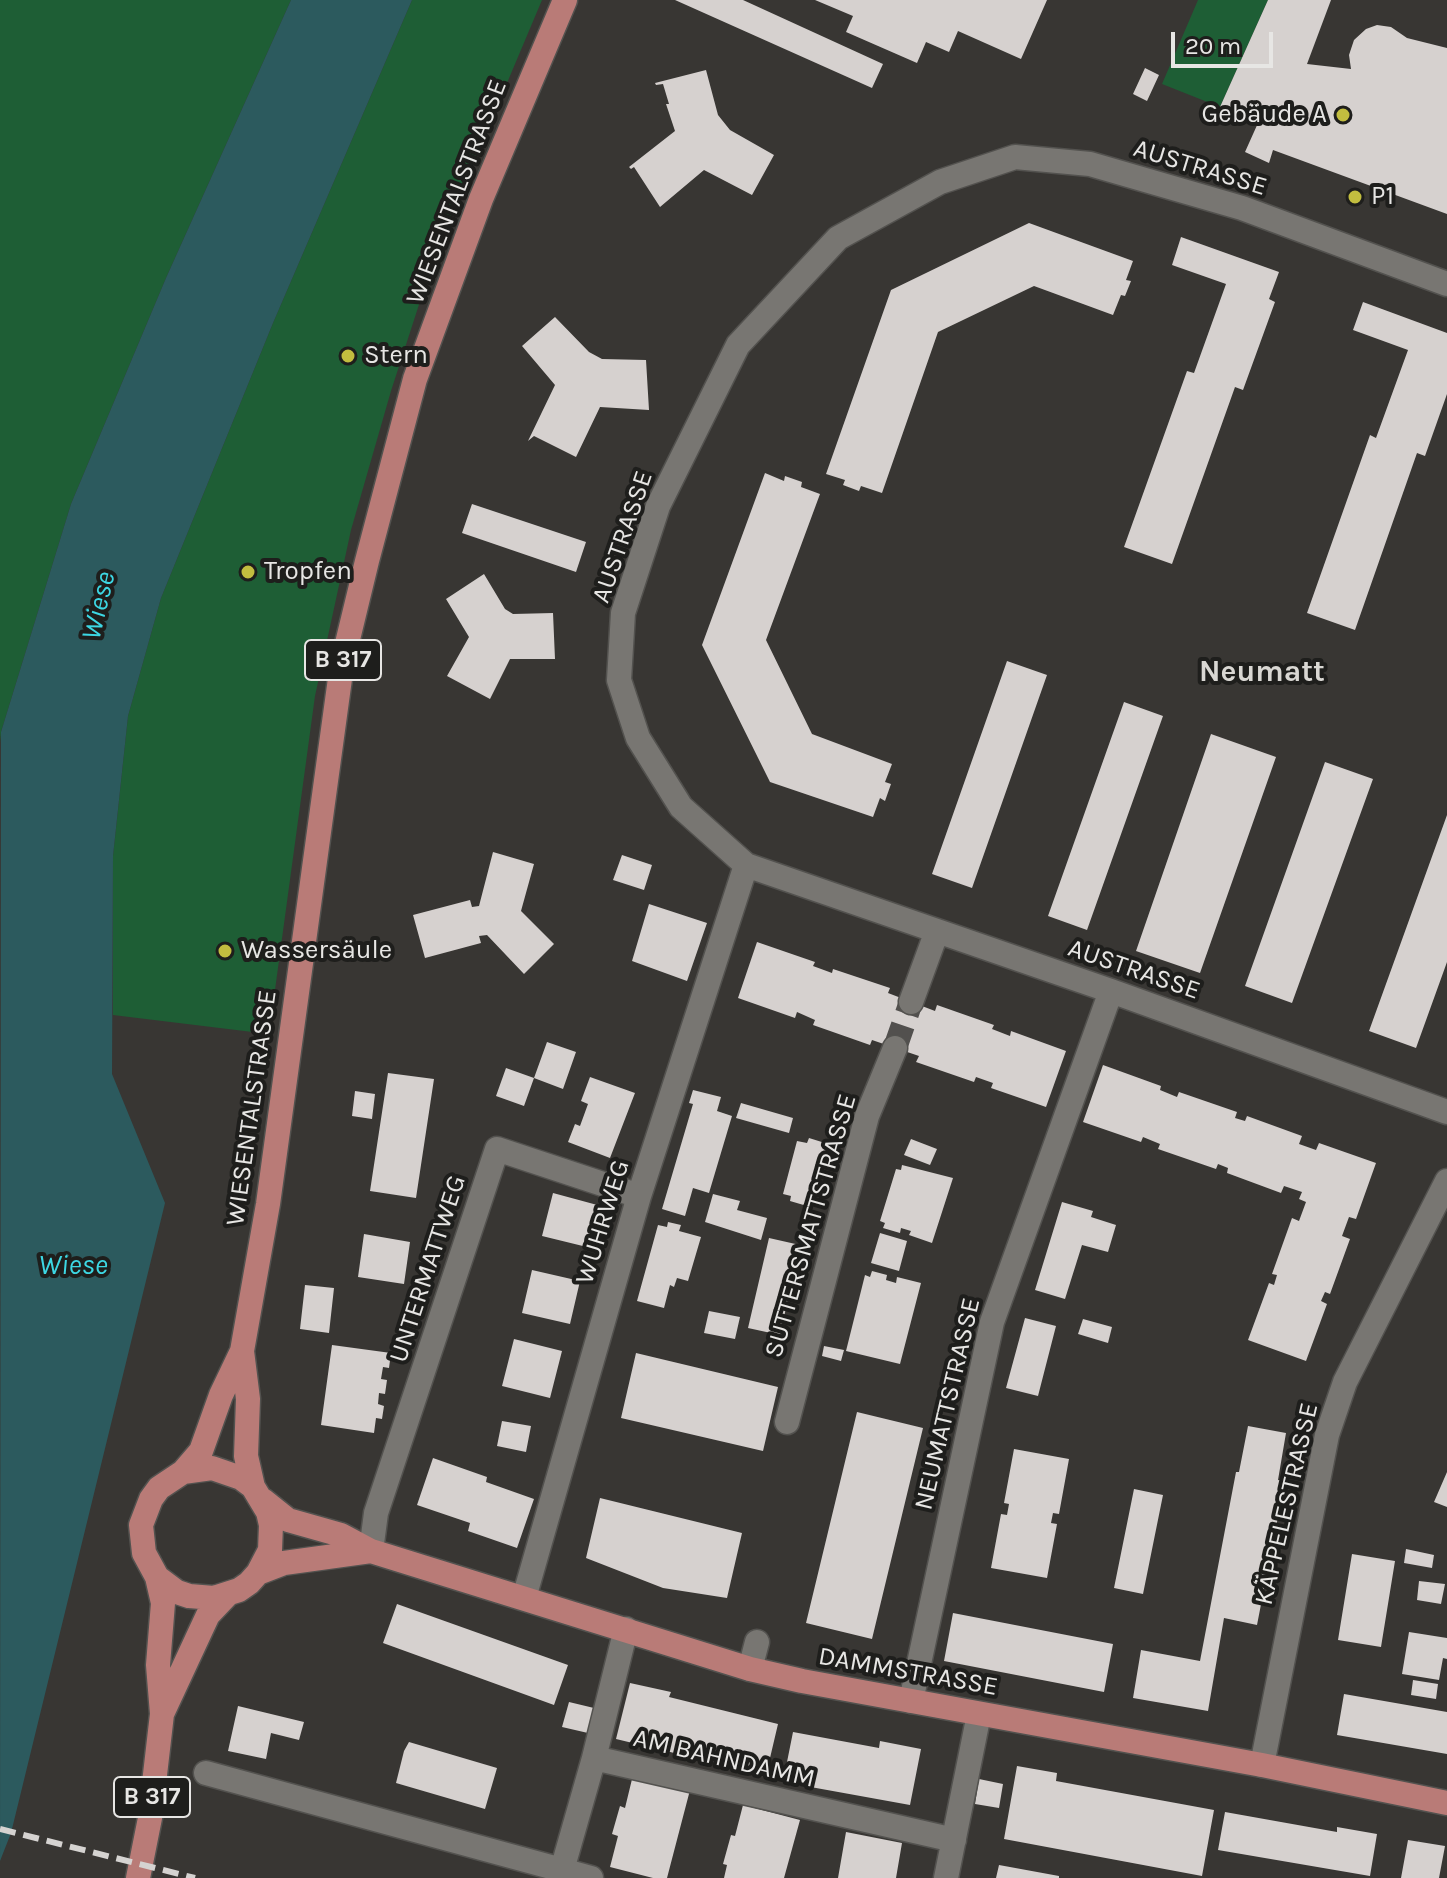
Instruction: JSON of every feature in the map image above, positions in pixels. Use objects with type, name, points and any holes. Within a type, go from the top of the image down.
[{"type":"main road","name":"WIESENTALSTRASSE","points":[[183,1472],[201,1451],[221,1395],[242,1351],[268,1204],[342,664],[415,379],[481,199],[565,0]]},
{"type":"main road","name":"WIESENTALSTRASSE","points":[[242,1351],[248,1399],[246,1456],[258,1494]]},
{"type":"main road","points":[[212,1468],[241,1478],[258,1494],[271,1525],[270,1550],[258,1573],[239,1590],[214,1598],[189,1596],[167,1586],[157,1577],[144,1553],[141,1525],[144,1511],[159,1488],[183,1472],[212,1468]]},
{"type":"main road","name":"DAMMSTRASSE","points":[[258,1494],[288,1520],[341,1535],[371,1551],[750,1669],[1447,1803]]},
{"type":"main road","name":"DAMMSTRASSE","points":[[258,1573],[284,1563],[371,1551]]},
{"type":"main road","name":"B 317","points":[[138,1878],[150,1818],[162,1714],[158,1665],[163,1603],[157,1577]]},
{"type":"main road","name":"B 317","points":[[162,1714],[208,1615],[227,1595]]},
{"type":"street","name":"AUSTRASSE","points":[[1447,284],[1242,208],[1090,164],[1015,157],[940,182],[838,238],[738,345],[658,506],[623,613],[619,680],[638,738],[681,807],[746,865],[1111,991],[1447,1112]]},
{"type":"street","name":"WUHRWEG","points":[[524,1598],[639,1196],[746,865]]},
{"type":"street","points":[[911,1002],[937,931]]},
{"type":"street","name":"NEUMATTSTRASSE","points":[[911,1701],[992,1322],[1111,991]]},
{"type":"street","name":"SUTTERSMATTSTRASSE","points":[[787,1422],[867,1116],[895,1048]]},
{"type":"street","name":"UNTERMATTWEG","points":[[371,1551],[376,1513],[497,1149],[639,1196]]},
{"type":"street","name":"KÄPPELESTRASSE","points":[[1262,1765],[1327,1435],[1345,1382],[1447,1181]]},
{"type":"street","points":[[594,1758],[626,1629]]},
{"type":"street","points":[[750,1669],[757,1642]]},
{"type":"street","points":[[946,1878],[979,1714]]},
{"type":"street","name":"AM BAHNDAMM","points":[[562,1870],[594,1758],[954,1840]]},
{"type":"street","points":[[206,1773],[591,1878]]},
{"type":"green space","points":[[0,0],[291,0],[166,278],[71,504],[0,743]]},
{"type":"green space","points":[[412,0],[542,0],[437,249],[391,391],[351,530],[315,696],[269,1034],[113,1015],[113,856],[128,716],[161,598],[273,323]]},
{"type":"green space","points":[[1198,0],[1268,0],[1220,107],[1162,84]]},
{"type":"water","name":"Wiese","points":[[291,0],[412,0],[273,323],[161,598],[128,716],[113,856],[112,1074],[165,1203],[11,1833],[0,1861],[1,732],[71,504],[166,278]]},
{"type":"building","points":[[675,0],[743,0],[883,64],[872,88]]},
{"type":"building","points":[[815,0],[1047,0],[1021,59],[958,31],[949,52],[926,42],[917,63],[846,32],[853,16]]},
{"type":"building","name":"Gebäude A","points":[[1268,0],[1331,0],[1307,64],[1351,69],[1349,55],[1354,40],[1366,29],[1377,25],[1391,27],[1407,38],[1447,48],[1447,214],[1273,150],[1269,163],[1245,152],[1258,123],[1220,107]]},
{"type":"building","points":[[1145,68],[1159,75],[1147,101],[1133,94]]},
{"type":"building","points":[[706,70],[718,115],[730,130],[774,155],[752,195],[704,170],[660,207],[634,167],[629,167],[675,131],[663,84],[655,83]]},
{"type":"building","points":[[1029,223],[1133,261],[1126,280],[1131,281],[1113,315],[1034,286],[938,332],[882,493],[861,486],[859,491],[843,485],[845,480],[826,474],[891,290]]},
{"type":"building","points":[[1181,237],[1279,272],[1269,299],[1275,302],[1243,390],[1235,387],[1172,564],[1124,547],[1187,371],[1194,373],[1226,284],[1172,265]]},
{"type":"building","points":[[1363,302],[1447,333],[1447,394],[1425,456],[1417,453],[1355,630],[1307,613],[1370,435],[1376,438],[1408,350],[1353,330]]},
{"type":"building","points":[[555,317],[589,352],[602,359],[646,360],[649,410],[600,407],[576,457],[534,436],[528,441],[555,385],[522,346]]},
{"type":"building","points":[[765,473],[784,481],[785,476],[802,482],[801,487],[820,494],[766,640],[812,734],[892,764],[885,782],[891,784],[885,801],[880,798],[873,817],[770,782],[702,645]]},
{"type":"building","points":[[472,504],[586,542],[576,572],[462,533]]},
{"type":"building","points":[[484,574],[505,609],[513,614],[553,613],[555,659],[510,659],[490,699],[447,676],[469,637],[446,599]]},
{"type":"building","points":[[1007,661],[1047,675],[972,888],[932,874]]},
{"type":"building","points":[[1124,702],[1163,716],[1087,930],[1048,916]]},
{"type":"building","points":[[1211,734],[1276,757],[1200,973],[1136,951]]},
{"type":"building","points":[[1325,762],[1373,779],[1292,1003],[1245,986]]},
{"type":"building","points":[[1447,815],[1447,962],[1416,1048],[1369,1031]]},
{"type":"building","points":[[493,852],[534,864],[521,911],[554,944],[524,974],[487,935],[479,936],[481,943],[425,958],[413,915],[470,900],[472,907],[479,906]]},
{"type":"building","points":[[622,855],[652,865],[644,890],[613,880]]},
{"type":"building","points":[[649,904],[707,923],[687,981],[632,961]]},
{"type":"building","points":[[757,942],[815,962],[813,966],[832,973],[833,969],[890,988],[888,993],[935,1011],[937,1005],[994,1025],[992,1029],[1010,1036],[1011,1031],[1066,1051],[1046,1107],[991,1088],[993,1083],[976,1077],[974,1082],[916,1062],[919,1056],[872,1040],[870,1045],[813,1025],[815,1020],[797,1012],[795,1018],[738,998]]},
{"type":"building","points":[[547,1042],[576,1052],[563,1089],[534,1078]]},
{"type":"building","points":[[1103,1065],[1161,1086],[1160,1090],[1177,1097],[1179,1092],[1237,1112],[1235,1118],[1245,1121],[1247,1116],[1302,1136],[1299,1144],[1316,1150],[1319,1143],[1376,1163],[1356,1219],[1349,1217],[1342,1236],[1350,1239],[1330,1294],[1325,1292],[1321,1301],[1327,1304],[1306,1361],[1248,1340],[1269,1283],[1274,1285],[1277,1275],[1272,1274],[1292,1218],[1299,1221],[1306,1202],[1299,1199],[1302,1192],[1284,1186],[1281,1193],[1227,1173],[1228,1168],[1218,1164],[1216,1169],[1158,1149],[1160,1144],[1143,1137],[1141,1142],[1083,1122]]},
{"type":"building","points":[[506,1068],[534,1078],[524,1106],[496,1096]]},
{"type":"building","points":[[388,1073],[434,1079],[416,1198],[370,1191]]},
{"type":"building","points":[[590,1077],[635,1093],[610,1158],[568,1142],[575,1124],[580,1126],[588,1104],[581,1101]]},
{"type":"building","points":[[693,1090],[721,1097],[717,1111],[732,1116],[709,1193],[693,1188],[685,1216],[662,1209],[693,1104],[689,1103]]},
{"type":"building","points":[[355,1091],[375,1094],[372,1119],[352,1116]]},
{"type":"building","points":[[741,1103],[793,1118],[789,1133],[736,1118]]},
{"type":"building","points":[[809,1138],[825,1143],[824,1148],[828,1149],[814,1202],[809,1201],[807,1206],[790,1201],[791,1196],[783,1194],[797,1141],[807,1143]]},
{"type":"building","points":[[911,1139],[937,1149],[930,1165],[904,1155]]},
{"type":"building","points":[[902,1165],[953,1178],[932,1243],[909,1235],[911,1231],[901,1228],[900,1233],[883,1228],[885,1223],[880,1221],[896,1169],[901,1170]]},
{"type":"building","points":[[553,1193],[601,1206],[591,1248],[542,1236]]},
{"type":"building","points":[[713,1194],[740,1201],[737,1210],[767,1218],[761,1240],[705,1222]]},
{"type":"building","points":[[1062,1202],[1093,1211],[1091,1217],[1116,1225],[1108,1252],[1082,1245],[1065,1299],[1035,1290]]},
{"type":"building","points":[[668,1222],[681,1225],[679,1231],[701,1237],[688,1281],[677,1278],[674,1287],[670,1285],[664,1308],[637,1301],[658,1225],[667,1227]]},
{"type":"building","points":[[880,1233],[907,1241],[899,1271],[871,1263]]},
{"type":"building","points":[[364,1234],[410,1242],[404,1284],[358,1277]]},
{"type":"building","points":[[769,1238],[800,1245],[780,1335],[748,1328]]},
{"type":"building","points":[[532,1270],[580,1281],[570,1324],[522,1313]]},
{"type":"building","points":[[872,1271],[887,1275],[886,1280],[896,1283],[897,1277],[921,1283],[900,1364],[846,1351],[865,1275],[870,1277]]},
{"type":"building","points":[[305,1285],[334,1288],[329,1333],[300,1329]]},
{"type":"building","points":[[709,1311],[740,1317],[735,1339],[704,1333]]},
{"type":"building","points":[[1025,1318],[1056,1326],[1038,1396],[1006,1388]]},
{"type":"building","points":[[1083,1319],[1112,1327],[1108,1343],[1078,1334]]},
{"type":"building","points":[[514,1339],[562,1351],[550,1398],[502,1386]]},
{"type":"building","points":[[332,1345],[391,1353],[389,1368],[383,1367],[381,1379],[387,1380],[385,1394],[379,1393],[378,1404],[384,1406],[382,1419],[376,1418],[374,1433],[321,1425]]},
{"type":"building","points":[[824,1346],[844,1350],[841,1361],[822,1356]]},
{"type":"building","points":[[636,1353],[778,1387],[763,1451],[621,1418]]},
{"type":"building","points":[[857,1412],[923,1428],[872,1639],[806,1623]]},
{"type":"building","points":[[502,1421],[531,1426],[526,1452],[497,1446]]},
{"type":"building","points":[[1248,1426],[1286,1433],[1278,1480],[1285,1481],[1257,1625],[1224,1618],[1208,1711],[1133,1698],[1141,1650],[1200,1661],[1236,1472],[1239,1472]]},
{"type":"building","points":[[1014,1449],[1069,1459],[1059,1514],[1053,1513],[1051,1523],[1057,1524],[1047,1578],[991,1568],[1001,1514],[1007,1515],[1009,1504],[1004,1503]]},
{"type":"building","points":[[433,1458],[487,1477],[486,1482],[534,1499],[517,1548],[468,1531],[470,1523],[417,1505]]},
{"type":"building","points":[[1447,1472],[1447,1507],[1434,1502]]},
{"type":"building","points":[[1134,1489],[1163,1495],[1143,1594],[1114,1588]]},
{"type":"building","points":[[600,1498],[742,1533],[727,1598],[663,1588],[586,1558]]},
{"type":"building","points":[[1406,1549],[1434,1555],[1432,1568],[1404,1563]]},
{"type":"building","points":[[1352,1554],[1395,1561],[1381,1647],[1338,1640]]},
{"type":"building","points":[[1419,1581],[1445,1584],[1441,1604],[1417,1600]]},
{"type":"building","points":[[397,1604],[568,1665],[554,1705],[383,1643]]},
{"type":"building","points":[[953,1613],[1113,1644],[1104,1692],[944,1661]]},
{"type":"building","points":[[1409,1632],[1447,1638],[1447,1659],[1443,1658],[1439,1680],[1402,1674]]},
{"type":"building","points":[[1413,1680],[1438,1684],[1436,1699],[1411,1695]]},
{"type":"building","points":[[630,1683],[671,1692],[669,1697],[778,1724],[766,1775],[616,1739]]},
{"type":"building","points":[[1344,1694],[1447,1712],[1447,1754],[1337,1735]]},
{"type":"building","points":[[569,1702],[594,1708],[588,1733],[562,1727]]},
{"type":"building","points":[[238,1706],[304,1722],[299,1740],[271,1733],[266,1759],[228,1751]]},
{"type":"building","points":[[793,1732],[879,1748],[880,1741],[921,1749],[910,1805],[783,1782]]},
{"type":"building","points":[[409,1742],[497,1768],[485,1809],[396,1783]]},
{"type":"building","points":[[1017,1766],[1057,1773],[1056,1781],[1214,1810],[1202,1876],[1004,1839]]},
{"type":"building","points":[[633,1775],[690,1790],[667,1878],[653,1878],[610,1867],[618,1836],[612,1834],[620,1806],[625,1808]]},
{"type":"building","points":[[979,1779],[1003,1784],[999,1808],[975,1804]]},
{"type":"building","points":[[743,1805],[800,1820],[784,1878],[724,1878],[727,1865],[723,1864]]},
{"type":"building","points":[[1225,1812],[1337,1832],[1337,1827],[1377,1834],[1370,1876],[1218,1850]]},
{"type":"building","points":[[846,1832],[902,1843],[896,1878],[838,1878]]},
{"type":"building","points":[[1408,1840],[1445,1846],[1439,1878],[1401,1878]]},
{"type":"building","points":[[999,1865],[1059,1876],[1059,1878],[996,1878]]},
{"type":"tunnel","points":[[895,1048],[911,1002]]},
{"type":"railway","points":[[0,1829],[195,1878]]},
{"type":"place","name":"Gebäude A","points":[[1343,115]]},
{"type":"place","name":"P1","points":[[1355,197]]},
{"type":"place","name":"Stern","points":[[348,356]]},
{"type":"place","name":"Tropfen","points":[[248,572]]},
{"type":"place","name":"Wassersäule","points":[[225,951]]},
{"type":"district","name":"Neumatt","points":[[1262,672]]}]
